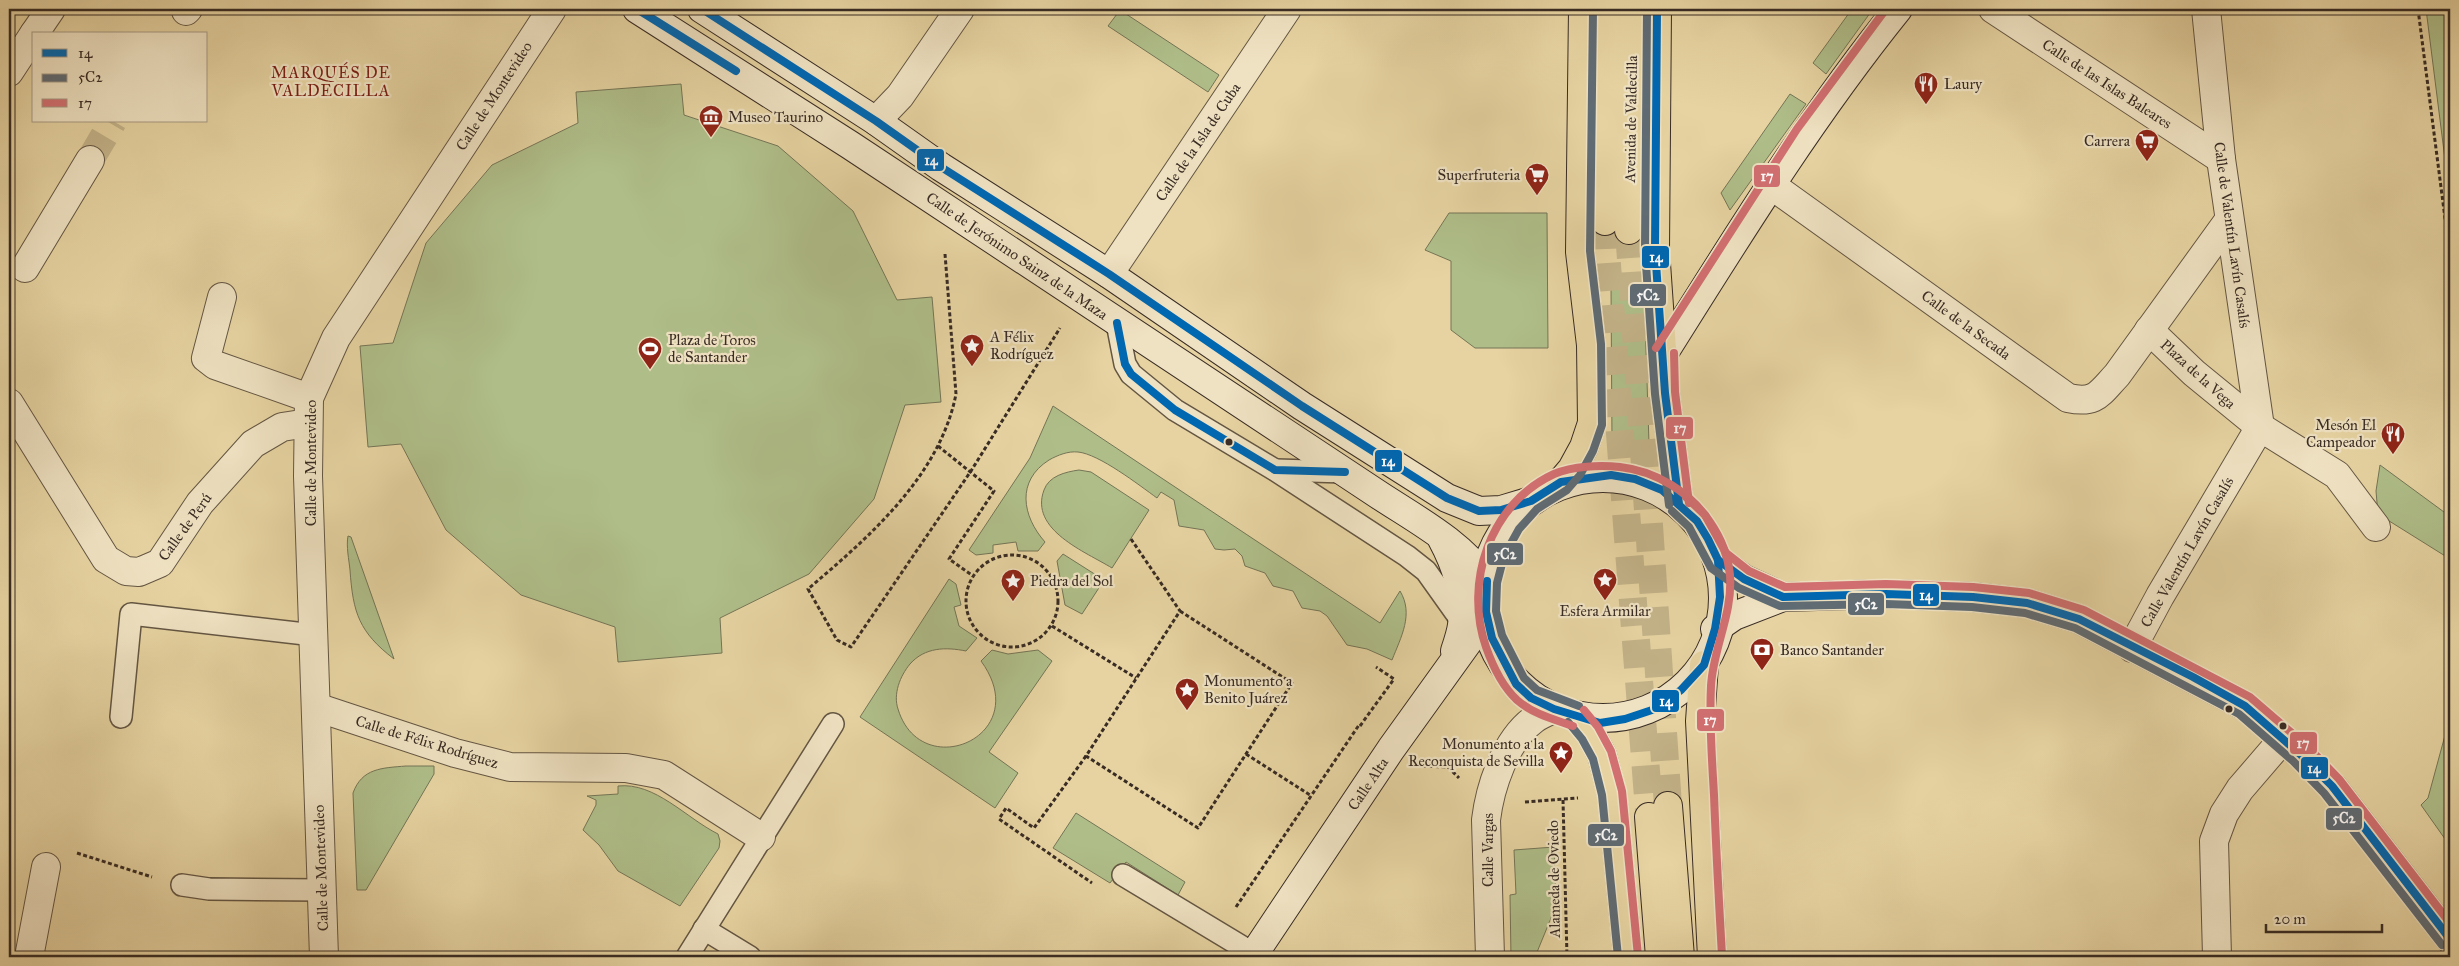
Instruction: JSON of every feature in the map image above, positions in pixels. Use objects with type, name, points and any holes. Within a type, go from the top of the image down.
[{"type":"main road","points":[[1561,482],[1572,469],[1580,454],[1592,423],[1591,344],[1580,252],[1583,9]]},
{"type":"main road","name":"Avenida de Valdecilla","points":[[1607,9],[1617,225],[1634,9]]},
{"type":"main road","name":"Avenida de Valdecilla","points":[[1657,9],[1655,250],[1664,353],[1665,393],[1679,504]]},
{"type":"main road","points":[[1704,665],[1700,721],[1712,957]]},
{"type":"main road","points":[[1565,712],[1590,732],[1602,755],[1612,793],[1628,957]]},
{"type":"main road","points":[[1660,957],[1658,808],[1680,957]]},
{"type":"street","points":[[35,32],[50,9]]},
{"type":"street","name":"Calle de Montevideo","points":[[324,957],[308,476],[309,410],[336,338],[552,9]]},
{"type":"street","name":"Calle de Jerónimo Sainz de la Maza","points":[[637,9],[850,145],[1440,535],[1475,564],[1487,581]]},
{"type":"street","name":"Calle de Jerónimo Sainz de la Maza","points":[[702,9],[876,121],[941,167],[1109,274],[1302,406],[1447,498],[1480,511],[1500,510],[1531,501]]},
{"type":"street","points":[[876,121],[900,96],[960,9]]},
{"type":"street","name":"Calle de la Isla de Cuba","points":[[1109,274],[1288,9]]},
{"type":"street","points":[[1664,353],[1771,185],[1853,64],[1898,9]]},
{"type":"street","name":"Calle de las Islas Baleares","points":[[1993,9],[2221,159]]},
{"type":"street","name":"Calle de Valentín Lavín Casalís","points":[[2206,9],[2221,159],[2260,427]]},
{"type":"street","points":[[9,72],[32,37]]},
{"type":"street","points":[[25,268],[90,160]]},
{"type":"street","name":"Calle de la Secada","points":[[1771,185],[2068,398],[2084,401],[2098,396],[2117,374],[2148,330]]},
{"type":"street","name":"Plaza de la Vega","points":[[2229,220],[2148,330],[2194,373],[2260,427]]},
{"type":"street","points":[[222,297],[206,358],[215,365],[309,410]]},
{"type":"street","name":"Calle de Perú","points":[[9,403],[106,559],[126,571],[139,572],[160,564],[200,504],[253,444],[309,410]]},
{"type":"street","points":[[2260,427],[2337,476],[2376,527]]},
{"type":"street","name":"Calle Valentín Lavín Casalís","points":[[2132,648],[2160,596],[2260,427]]},
{"type":"street","points":[[1475,618],[1495,552],[1511,523],[1531,501],[1561,482],[1611,475],[1635,479],[1662,490],[1697,522],[1718,560],[1744,579],[1764,590],[1783,596],[1886,594],[1973,596],[2027,603],[2079,619],[2245,706],[2332,786],[2450,938]]},
{"type":"street","points":[[1440,535],[1452,558],[1461,590],[1475,618],[1492,638],[1516,684],[1530,698],[1600,723],[1624,720],[1655,709],[1681,690],[1704,665],[1716,629],[1720,596],[1718,560]]},
{"type":"street","points":[[1716,629],[1734,616],[1783,596]]},
{"type":"street","name":"Calle Alta","points":[[1253,956],[1452,662],[1473,635],[1475,618]]},
{"type":"street","name":"Calle de Félix Rodríguez","points":[[316,707],[455,753],[510,767],[626,768],[664,775],[761,837]]},
{"type":"street","name":"Calle Vargas","points":[[1490,957],[1486,820],[1488,798],[1495,778],[1517,736],[1533,720],[1565,712]]},
{"type":"street","points":[[2217,957],[2214,841],[2224,814],[2240,788],[2283,739]]},
{"type":"street","points":[[29,957],[46,867]]},
{"type":"lane","points":[[1117,323],[1125,364],[1131,374],[1175,410],[1276,470],[1426,571],[1475,618]]},
{"type":"lane","points":[[1276,470],[1345,472]]},
{"type":"lane","points":[[121,717],[131,614],[314,634]]},
{"type":"lane","points":[[687,957],[833,724]]},
{"type":"lane","points":[[1123,875],[1253,956]]},
{"type":"lane","points":[[182,885],[209,889],[322,890]]},
{"type":"lane","points":[[704,929],[750,957]]},
{"type":"path","points":[[2418,9],[2450,257]]},
{"type":"path","points":[[945,254],[956,394],[952,416],[938,446],[905,496],[849,554],[808,589],[837,640],[851,647],[970,471],[1060,328]]},
{"type":"path","points":[[938,446],[994,491],[949,559],[973,576]]},
{"type":"path","points":[[1086,756],[1198,828],[1292,683],[1180,610],[1131,540]]},
{"type":"path","points":[[1015,554],[1031,557],[1044,566],[1054,580],[1059,595],[1058,611],[1052,626],[1041,638],[1026,646],[1010,648],[987,640],[980,635],[970,622],[966,606],[966,590],[973,576],[984,563],[998,556],[1015,554]]},
{"type":"path","points":[[1006,808],[1034,828],[1086,756],[1180,610]]},
{"type":"path","points":[[1052,626],[1136,678]]},
{"type":"path","points":[[1218,934],[1310,795],[1394,679],[1376,667]]},
{"type":"path","points":[[1359,726],[1366,731]]},
{"type":"path","points":[[1246,754],[1310,795]]},
{"type":"path","points":[[1416,766],[1448,767],[1458,776],[1461,783]]},
{"type":"path","points":[[1517,802],[1581,798]]},
{"type":"path","name":"Alameda de Oviedo","points":[[1563,800],[1567,957]]},
{"type":"path","points":[[46,867],[51,848],[68,850],[182,885]]},
{"type":"green space","points":[[1852,9],[1873,9],[1826,74],[1813,63]]},
{"type":"green space","points":[[2426,9],[2450,9],[2450,199]]},
{"type":"green space","points":[[1120,10],[1219,75],[1208,92],[1108,26]]},
{"type":"green space","name":"Plaza de Toros de Santander","points":[[681,84],[684,115],[778,146],[853,211],[897,300],[932,297],[941,402],[905,405],[874,499],[809,574],[720,618],[722,653],[618,662],[615,627],[521,595],[446,530],[401,444],[368,447],[360,346],[393,343],[426,243],[492,165],[578,123],[576,92]]},
{"type":"green space","points":[[1790,94],[1806,104],[1730,210],[1721,193]]},
{"type":"green space","points":[[1449,213],[1547,213],[1548,348],[1475,348],[1451,330],[1451,261],[1425,250]]},
{"type":"green space","points":[[1611,286],[1644,287],[1649,444],[1612,442]]},
{"type":"green space","points":[[1053,406],[1380,623],[1400,591],[1406,608],[1405,626],[1392,660],[1367,649],[1347,645],[1327,616],[1320,611],[1302,608],[1293,591],[1273,586],[1265,573],[1245,566],[1242,556],[1235,549],[1215,549],[1204,530],[1179,526],[1174,500],[1161,492],[1157,498],[1119,471],[1087,454],[1071,452],[1056,456],[1038,468],[1031,478],[1027,488],[1027,510],[1037,532],[1045,542],[1038,551],[1018,551],[1016,542],[993,545],[993,553],[976,555],[969,550],[1030,458]]},
{"type":"green space","points":[[2380,465],[2444,512],[2450,511],[2450,559],[2378,514],[2376,491]]},
{"type":"green space","points":[[1079,470],[1091,472],[1149,510],[1112,568],[1063,538],[1052,528],[1045,517],[1042,504],[1046,485],[1058,476]]},
{"type":"green space","points":[[348,536],[351,537],[394,659],[365,630],[356,610],[347,549]]},
{"type":"green space","points":[[1063,554],[1104,580],[1082,614],[1065,605],[1057,561]]},
{"type":"green space","points":[[949,579],[956,584],[961,605],[954,607],[959,626],[977,638],[966,651],[943,649],[929,651],[916,658],[906,669],[898,685],[896,697],[898,709],[910,732],[928,744],[949,747],[969,742],[985,729],[994,711],[994,688],[981,661],[992,650],[1008,654],[1038,650],[1052,661],[989,752],[1018,773],[995,808],[860,717]]},
{"type":"green space","points":[[2450,717],[2450,846],[2421,805],[2428,798]]},
{"type":"green space","points":[[406,766],[434,766],[434,774],[366,890],[357,890],[353,793],[357,785],[367,774],[381,769]]},
{"type":"green space","points":[[618,786],[632,786],[657,795],[718,834],[719,848],[680,906],[618,871],[599,845],[583,830],[596,805],[596,800],[587,796],[618,794]]},
{"type":"green space","points":[[1076,813],[1185,882],[1178,895],[1126,862],[1110,883],[1053,848]]},
{"type":"green space","points":[[1554,847],[1556,906],[1535,957],[1511,957],[1510,895],[1516,894],[1514,850]]},
{"type":"tunnel","points":[[90,160],[112,122]]},
{"type":"tunnel","points":[[1605,221],[1649,810]]},
{"type":"tunnel","points":[[1629,230],[1668,806]]},
{"type":"transit line","name":"14","points":[[637,9],[736,71]]},
{"type":"transit line","name":"14","points":[[702,9],[876,121],[941,167],[1109,274],[1302,406],[1447,498],[1479,511],[1501,510],[1531,501],[1561,482],[1611,475],[1635,479],[1662,490],[1697,521],[1708,539],[1718,560],[1720,597],[1715,629],[1704,665],[1681,690],[1655,709],[1625,719],[1600,723],[1554,709],[1531,698],[1516,684],[1492,638],[1486,612],[1487,581]]},
{"type":"transit line","name":"5C2","points":[[1579,706],[1537,690],[1524,678],[1502,635],[1496,611],[1497,583],[1504,556],[1519,529],[1537,509],[1567,490],[1580,475],[1593,451],[1602,425],[1601,344],[1590,251],[1593,9]]},
{"type":"transit line","name":"5C2","points":[[1647,9],[1645,250],[1655,394],[1669,505]]},
{"type":"transit line","name":"14","points":[[1657,9],[1655,249],[1665,393],[1679,504]]},
{"type":"transit line","name":"17","points":[[1656,348],[1797,129],[1886,9]]},
{"type":"transit line","name":"14","points":[[1117,323],[1125,364],[1131,374],[1175,410],[1275,470],[1345,472]]},
{"type":"transit line","name":"17","points":[[1674,353],[1675,392],[1689,503]]},
{"type":"transit line","name":"17","points":[[1573,726],[1544,716],[1523,705],[1502,682],[1486,647],[1480,622],[1478,597],[1481,572],[1487,548],[1498,525],[1513,505],[1532,487],[1561,471],[1604,466],[1633,469],[1659,478],[1693,501],[1717,534],[1726,554],[1729,568],[1729,603],[1715,658],[1710,700],[1722,956]]},
{"type":"transit line","name":"17","points":[[1686,497],[1705,515],[1726,553],[1749,571],[1785,587],[1886,584],[1973,587],[2029,593],[2084,610],[2250,697],[2307,746],[2339,779],[2450,923]]},
{"type":"transit line","name":"5C2","points":[[1672,511],[1689,527],[1711,568],[1739,588],[1780,606],[1886,604],[1972,607],[2025,613],[2075,628],[2239,714],[2293,761],[2324,793],[2442,945]]},
{"type":"transit line","name":"14","points":[[1718,560],[1744,579],[1783,597],[1886,594],[1973,597],[2027,603],[2079,619],[2193,677],[2245,706],[2300,754],[2332,786],[2450,939]]},
{"type":"transit line","name":"17","points":[[1584,710],[1598,727],[1611,751],[1622,791],[1638,956]]},
{"type":"transit line","name":"5C2","points":[[1568,722],[1582,739],[1593,759],[1602,795],[1618,957]]},
{"type":"place","name":"Laury","points":[[1926,105]]},
{"type":"place","name":"Museo Taurino","points":[[711,138]]},
{"type":"place","name":"Carrera","points":[[2147,162]]},
{"type":"place","name":"Superfruteria","points":[[1537,196]]},
{"type":"place","name":"A Félix Rodríguez","points":[[972,367]]},
{"type":"place","name":"Plaza de Toros de Santander","points":[[650,370]]},
{"type":"place","name":"Mesón El Campeador","points":[[2393,455]]},
{"type":"place","name":"Esfera Armilar","points":[[1605,601]]},
{"type":"place","name":"Piedra del Sol","points":[[1013,602]]},
{"type":"place","name":"Banco Santander","points":[[1762,671]]},
{"type":"place","name":"Monumento a Benito Juárez","points":[[1187,711]]},
{"type":"place","name":"Monumento a la Reconquista de Sevilla","points":[[1561,774]]},
{"type":"district","name":"MARQUÉS DE VALDECILLA","points":[[331,81]]}]
